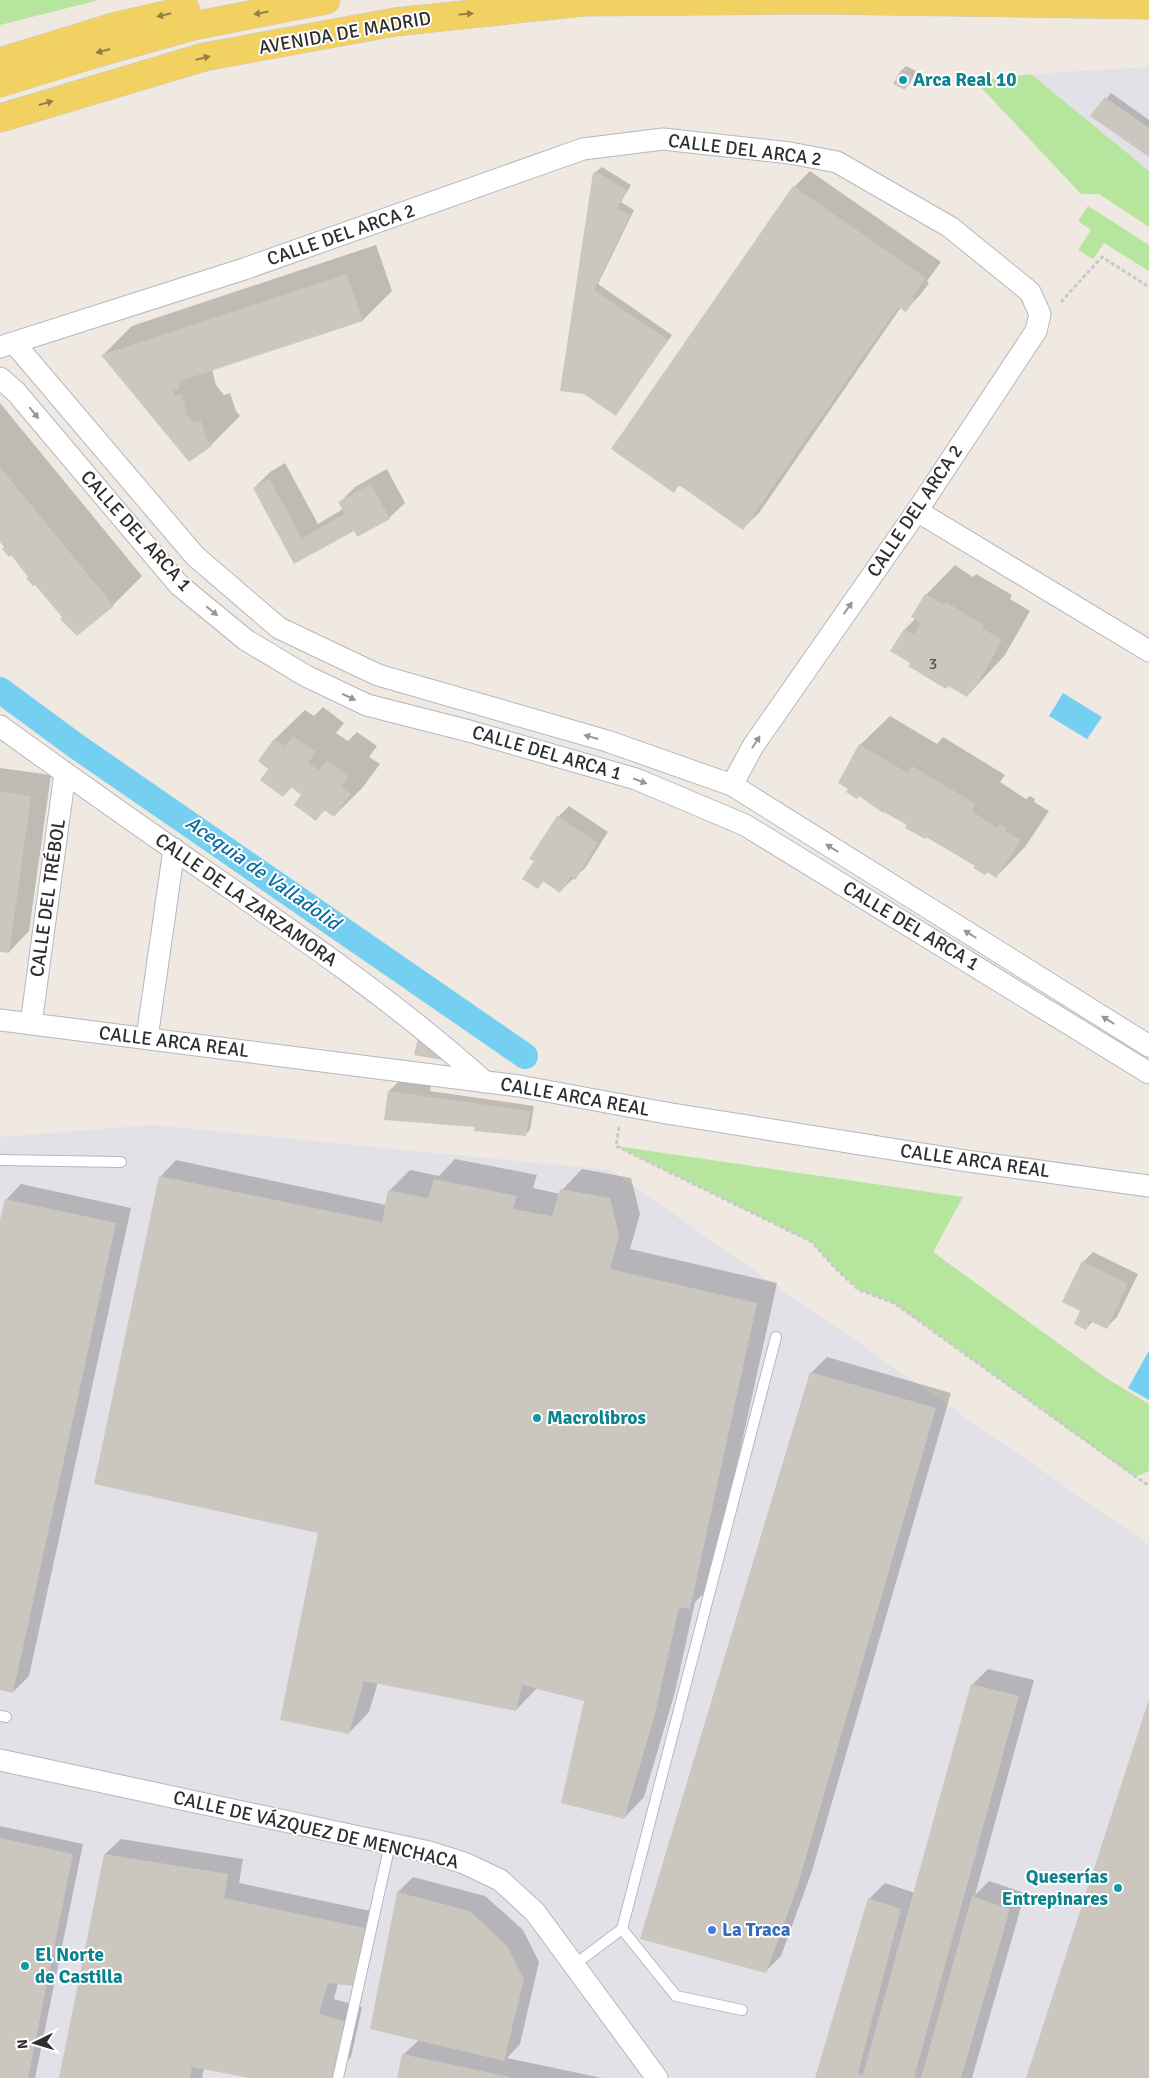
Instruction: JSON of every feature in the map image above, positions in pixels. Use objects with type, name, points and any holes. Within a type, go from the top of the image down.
[{"type":"main road","points":[[0,62],[113,27],[229,0]]},
{"type":"main road","name":"AVENIDA DE MADRID","points":[[0,83],[193,26],[326,0]]},
{"type":"main road","name":"AVENIDA DE MADRID","points":[[0,118],[204,58],[395,22],[584,2],[817,0],[1149,5]]},
{"type":"street","name":"CALLE DEL ARCA 2","points":[[7,345],[244,269],[583,149],[663,139],[790,153],[837,162],[950,227],[1030,292],[1040,314],[1036,331],[916,511],[753,746],[732,784]]},
{"type":"street","name":"CALLE DEL ARCA 1","points":[[7,345],[195,556],[279,628],[378,675],[607,741],[732,784],[1149,1046]]},
{"type":"street","name":"CALLE DEL ARCA 1","points":[[0,378],[16,392],[180,584],[246,640],[306,676],[367,705],[469,731],[636,779],[745,825],[1149,1073]]},
{"type":"street","points":[[916,511],[1149,651]]},
{"type":"street","name":"CALLE DE LA ZARZAMORA","points":[[0,726],[305,939],[446,1046],[485,1082]]},
{"type":"street","name":"CALLE DEL TRÉBOL","points":[[32,1024],[65,773]]},
{"type":"street","points":[[147,1038],[174,849]]},
{"type":"street","name":"CALLE ARCA REAL","points":[[0,1020],[485,1082],[957,1159],[1149,1186]]},
{"type":"street","name":"CALLE DE VÁZQUEZ DE MENCHACA","points":[[0,1760],[429,1852],[455,1860],[500,1880],[535,1912],[657,2078]]},
{"type":"lane","points":[[0,1160],[121,1162]]},
{"type":"lane","points":[[574,1965],[622,1929],[776,1337]]},
{"type":"lane","points":[[338,2078],[390,1844]]},
{"type":"lane","points":[[622,1929],[676,1996],[742,2010]]},
{"type":"path","points":[[1036,331],[1102,257],[1149,287]]},
{"type":"path","points":[[622,1105],[616,1146],[812,1242],[836,1269],[859,1290],[894,1303],[1149,1486]]},
{"type":"shaded area","points":[[1149,67],[1149,171],[1031,74]]},
{"type":"shaded area","points":[[153,1125],[610,1170],[1149,1545],[1149,2078],[0,2078],[0,1137]]},
{"type":"green space","points":[[0,0],[99,0],[0,25]]},
{"type":"green space","points":[[1031,74],[1149,171],[1149,227],[1099,194],[1081,194],[975,81]]},
{"type":"green space","points":[[1088,206],[1149,245],[1149,271],[1104,243],[1093,259],[1078,250],[1091,230],[1078,221]]},
{"type":"green space","points":[[616,1146],[963,1197],[933,1252],[1106,1378],[1149,1404],[1149,1471],[1135,1477],[894,1303],[859,1290],[836,1269],[812,1242]]},
{"type":"water","points":[[1063,693],[1102,717],[1087,739],[1049,716]]},
{"type":"water","points":[[1149,1351],[1149,1400],[1128,1388]]},
{"type":"building","name":"Arca Real 10","points":[[900,71],[912,76],[905,90],[893,84]]},
{"type":"building","points":[[1105,97],[1149,128],[1149,157],[1090,116]]},
{"type":"building","points":[[597,172],[627,190],[617,208],[630,215],[594,290],[668,340],[616,416],[584,394],[560,391],[593,173]]},
{"type":"building","points":[[793,186],[926,278],[912,298],[915,299],[906,312],[898,307],[743,530],[679,485],[674,493],[611,449]]},
{"type":"building","points":[[347,274],[363,321],[180,381],[179,390],[173,389],[175,396],[182,394],[187,415],[194,423],[201,421],[207,440],[212,446],[189,462],[101,355]]},
{"type":"building","points":[[0,467],[114,606],[77,636],[60,619],[62,617],[35,585],[33,586],[26,578],[28,577],[11,555],[9,557],[2,549],[4,547],[0,542]]},
{"type":"building","points":[[269,478],[302,538],[345,514],[338,502],[371,484],[390,519],[357,537],[354,531],[294,564],[253,488]]},
{"type":"building","points":[[925,594],[944,605],[946,602],[984,625],[982,628],[1002,640],[976,686],[967,697],[948,686],[946,689],[908,666],[910,663],[890,651],[904,629],[914,635],[921,623],[911,617]]},
{"type":"building","points":[[293,736],[316,752],[308,763],[319,770],[327,760],[349,776],[341,786],[351,794],[334,817],[324,810],[316,821],[294,805],[301,795],[291,787],[283,797],[260,780],[268,769],[258,761],[274,739],[285,746]]},
{"type":"building","points":[[859,744],[908,773],[912,766],[976,804],[972,811],[997,828],[999,824],[1007,828],[1005,831],[1021,840],[996,878],[987,872],[985,875],[973,868],[975,866],[926,837],[925,839],[905,828],[907,825],[883,813],[859,796],[857,799],[846,792],[848,789],[838,783]]},
{"type":"building","points":[[0,791],[31,796],[9,953],[0,952]]},
{"type":"building","points":[[557,816],[598,843],[575,880],[571,877],[560,893],[543,881],[538,889],[522,879],[534,861],[529,859]]},
{"type":"building","points":[[419,1033],[445,1050],[442,1060],[414,1055]]},
{"type":"building","points":[[388,1091],[530,1111],[526,1136],[474,1131],[475,1127],[384,1120]]},
{"type":"building","name":"Macrolibros","points":[[159,1176],[382,1222],[388,1190],[428,1198],[434,1179],[517,1196],[513,1209],[552,1216],[560,1189],[610,1198],[619,1236],[610,1269],[757,1303],[690,1609],[679,1607],[655,1714],[624,1819],[561,1803],[584,1701],[522,1685],[516,1711],[364,1681],[349,1734],[280,1720],[318,1533],[94,1484]]},
{"type":"building","points":[[5,1199],[116,1223],[13,1693],[0,1690],[0,1220]]},
{"type":"building","points":[[1082,1261],[1128,1284],[1107,1329],[1090,1321],[1086,1330],[1074,1324],[1080,1311],[1062,1302]]},
{"type":"building","points":[[810,1372],[936,1408],[797,1888],[766,1973],[640,1939]]},
{"type":"building","points":[[971,1684],[1019,1696],[914,2078],[815,2078],[868,1898],[901,1909],[858,2073],[863,2075]]},
{"type":"building","name":"Queserías Entrepinares","points":[[1149,1699],[1149,2078],[1026,2078]]},
{"type":"building","name":"El Norte de Castilla","points":[[0,1838],[73,1854],[28,2078],[0,2078]]},
{"type":"building","points":[[104,1854],[228,1874],[224,1898],[365,1928],[353,1986],[328,1983],[319,2014],[347,2022],[336,2074],[332,2078],[250,2078],[192,2067],[190,2078],[59,2078]]},
{"type":"building","points":[[397,1892],[470,1911],[507,1946],[524,1979],[504,2061],[370,2029]]},
{"type":"building","points":[[972,1896],[1010,1909],[961,2078],[921,2078]]},
{"type":"building","points":[[402,2054],[510,2077],[510,2078],[397,2078]]},
{"type":"waterway","name":"Acequia de Valladolid","points":[[0,690],[76,746],[525,1056]]},
{"type":"place","name":"Arca Real 10","points":[[903,80]]},
{"type":"place","name":"Macrolibros","points":[[537,1418]]},
{"type":"place","name":"Queserías Entrepinares","points":[[1118,1888]]},
{"type":"place","name":"La Traca","points":[[712,1930]]},
{"type":"place","name":"El Norte de Castilla","points":[[25,1966]]}]
